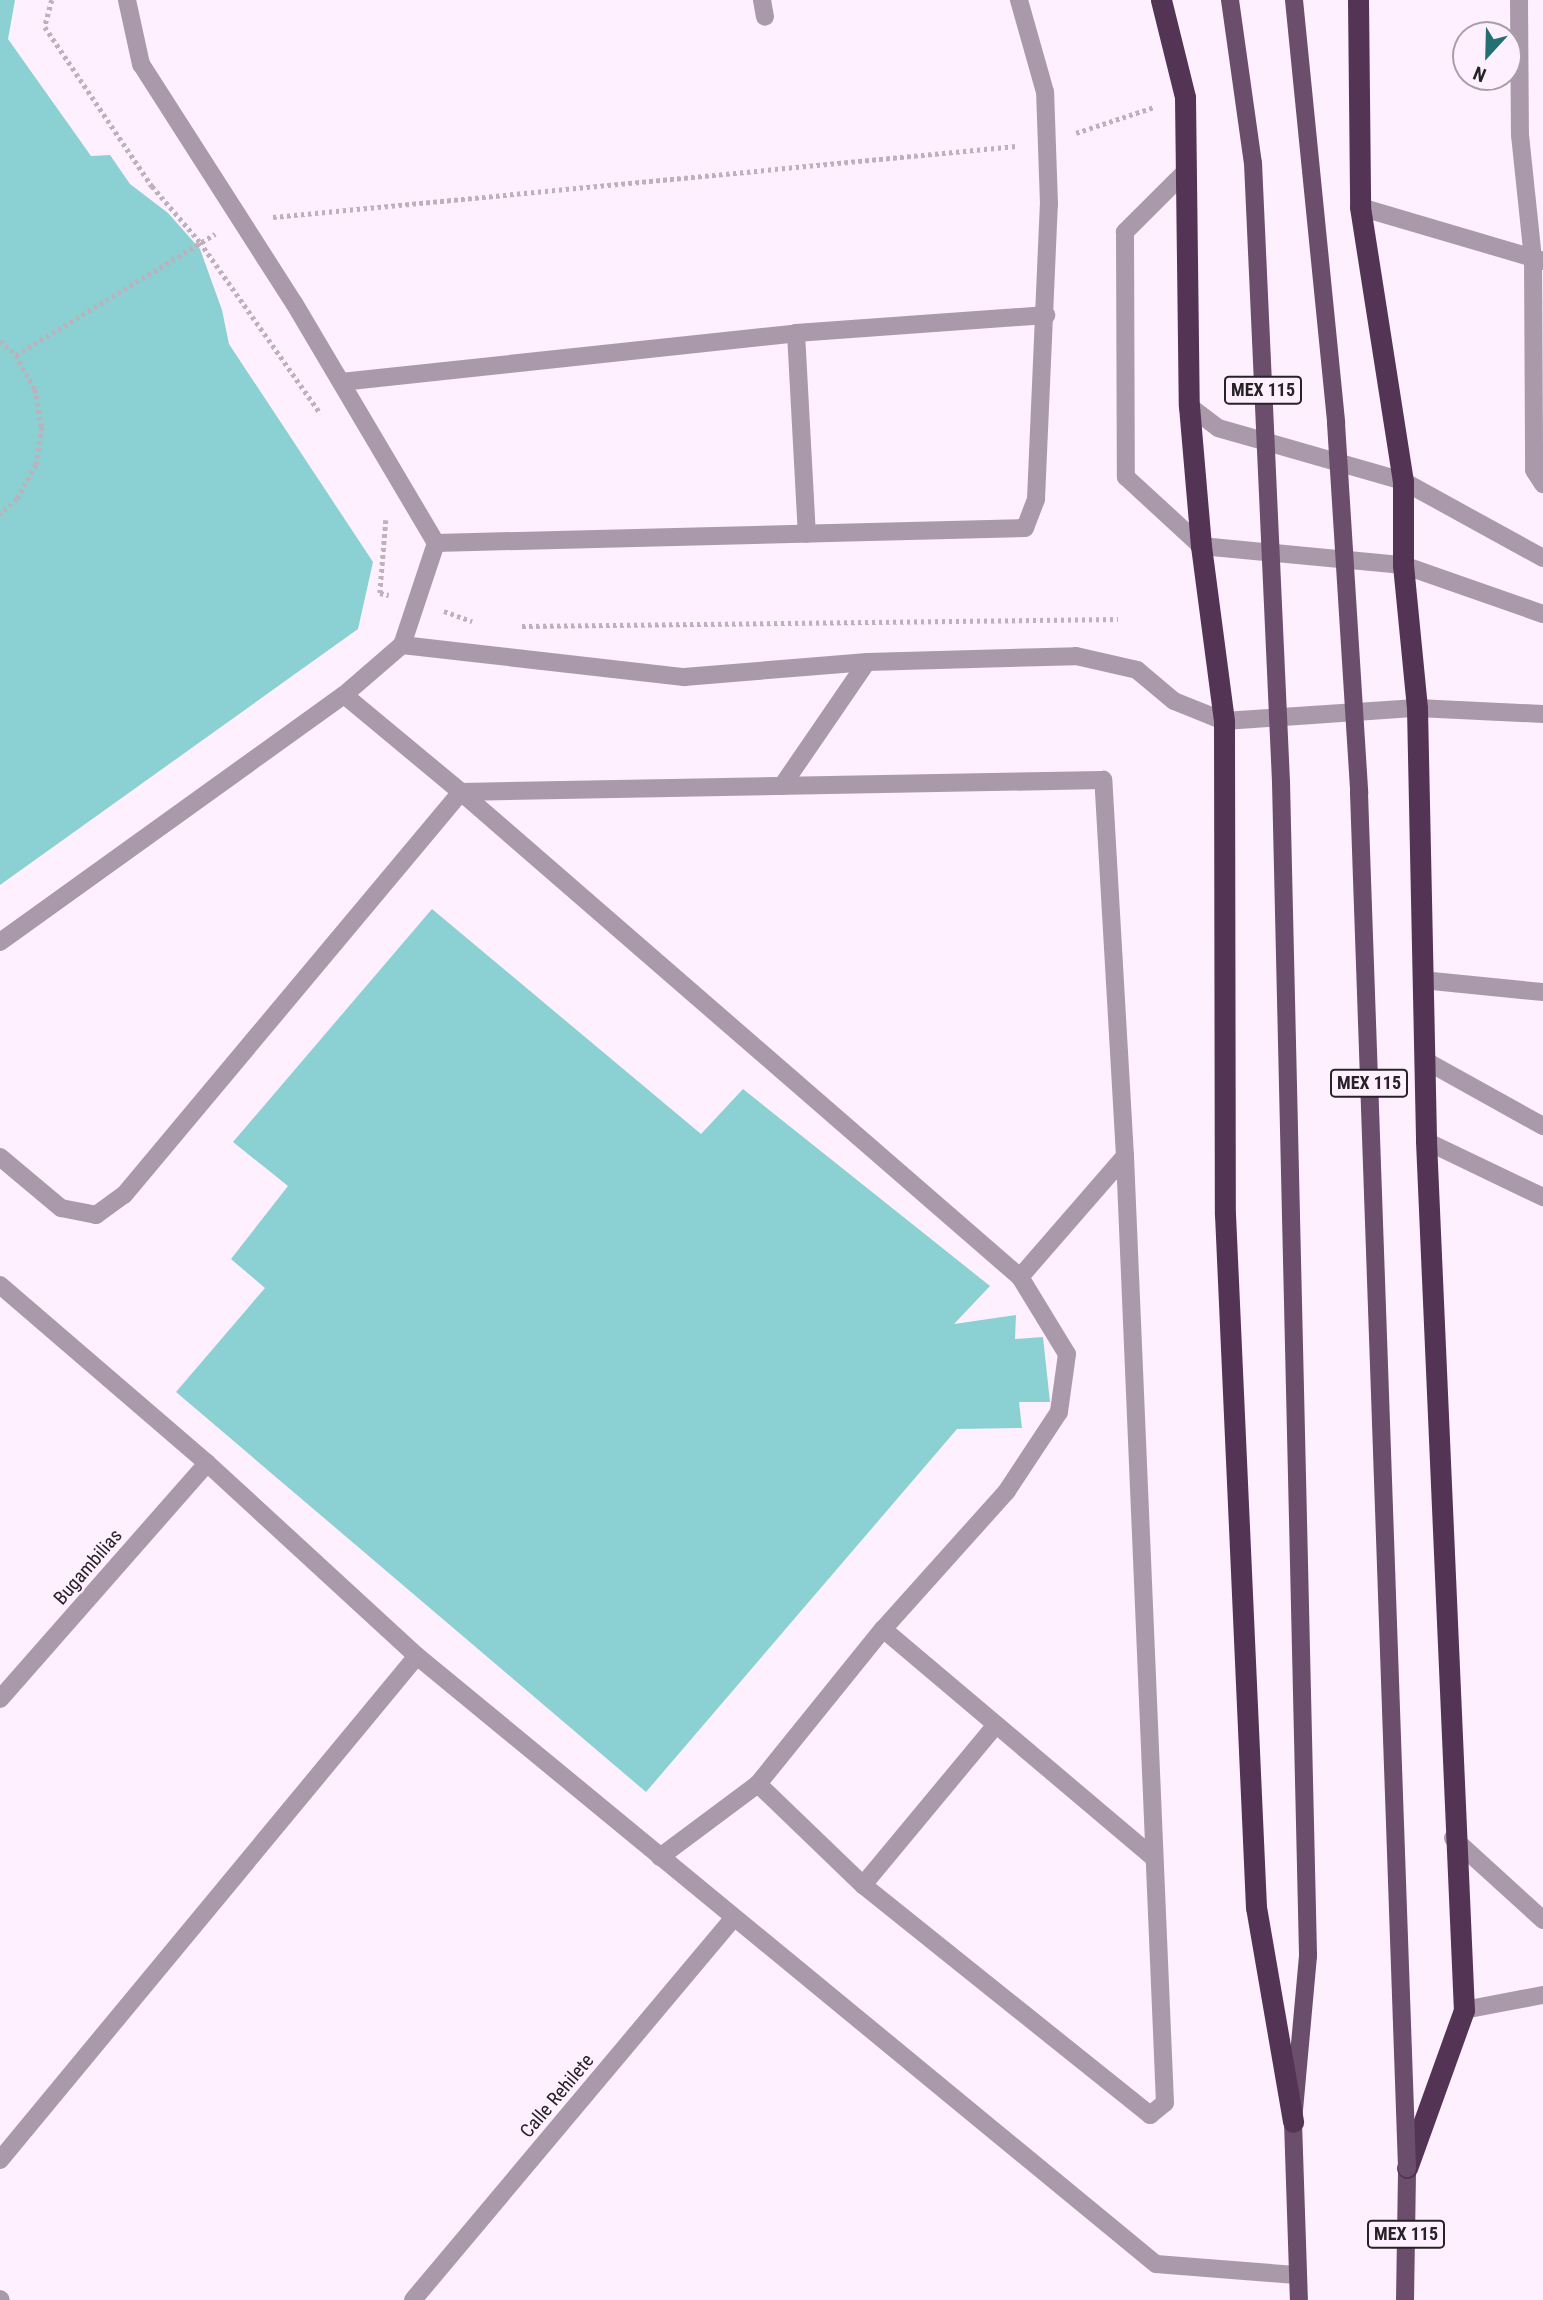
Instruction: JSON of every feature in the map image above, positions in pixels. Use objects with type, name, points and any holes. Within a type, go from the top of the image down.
[{"type":"highway","points":[[1161,0],[1185,96],[1189,406],[1201,546],[1224,721],[1225,1214],[1255,1894],[1293,2122]]},
{"type":"highway","points":[[1358,0],[1360,207],[1404,481],[1403,565],[1417,708],[1426,1141],[1453,1838],[1464,2010],[1407,2168]]},
{"type":"main road","name":"MEX 115","points":[[1230,0],[1253,163],[1281,782],[1308,1956],[1293,2122],[1296,2274],[1299,2300]]},
{"type":"main road","name":"MEX 115","points":[[1294,0],[1336,423],[1359,793],[1407,2168],[1405,2300]]},
{"type":"street","points":[[0,942],[344,695],[402,645],[436,543],[341,382],[141,65],[127,0]]},
{"type":"street","points":[[436,543],[1026,528],[1037,499],[1046,315],[1047,143],[1045,92],[1019,0]]},
{"type":"street","points":[[1518,0],[1520,135],[1538,259],[1534,470],[1543,484]]},
{"type":"street","points":[[1187,170],[1125,232],[1126,477],[1201,546],[1403,565],[1543,614]]},
{"type":"street","points":[[1360,207],[1538,259]]},
{"type":"street","points":[[341,382],[796,333],[1046,315]]},
{"type":"street","points":[[796,333],[807,534]]},
{"type":"street","points":[[1189,406],[1218,428],[1404,481],[1543,558]]},
{"type":"street","points":[[402,645],[684,677],[867,662],[1076,656],[1137,670],[1174,701],[1224,721],[1417,708],[1543,714]]},
{"type":"street","points":[[782,786],[867,662]]},
{"type":"street","points":[[344,695],[461,792],[1020,1277],[1067,1354],[1059,1412],[1007,1492],[883,1629],[758,1784],[660,1857]]},
{"type":"street","points":[[0,1157],[61,1208],[96,1215],[124,1195],[461,792],[1103,780],[1125,1156],[1165,2103],[1150,2115],[863,1885],[758,1784]]},
{"type":"street","points":[[1422,981],[1543,992]]},
{"type":"street","points":[[1426,1061],[1543,1126]]},
{"type":"street","points":[[1426,1141],[1543,1197]]},
{"type":"street","points":[[1020,1277],[1125,1156]]},
{"type":"street","points":[[0,1285],[207,1463],[417,1656],[733,1919],[1156,2264],[1296,2274]]},
{"type":"street","name":"Bugambilias","points":[[0,1699],[207,1463]]},
{"type":"street","points":[[883,1629],[1154,1858]]},
{"type":"street","points":[[0,2160],[417,1656]]},
{"type":"street","points":[[863,1885],[996,1725]]},
{"type":"street","points":[[1453,1838],[1543,1920]]},
{"type":"street","name":"Calle Rehilete","points":[[412,2300],[733,1919]]},
{"type":"street","points":[[1464,2010],[1543,1995]]},
{"type":"path","points":[[52,0],[46,27],[152,186],[200,242],[330,425]]},
{"type":"path","points":[[16,355],[240,220],[1047,143],[1185,96]]},
{"type":"path","points":[[0,341],[16,355],[35,389],[43,427],[36,465],[17,499],[0,515]]},
{"type":"path","points":[[386,515],[380,593],[477,622]]},
{"type":"path","points":[[517,626],[1118,619]]},
{"type":"building","points":[[0,0],[15,0],[8,39],[91,156],[110,155],[130,184],[168,213],[200,249],[222,310],[229,344],[373,562],[358,629],[0,885]]},
{"type":"building","points":[[432,909],[701,1134],[743,1089],[990,1286],[954,1324],[1016,1315],[1015,1339],[1043,1337],[1050,1402],[1019,1402],[1022,1428],[957,1429],[646,1792],[176,1392],[265,1288],[231,1259],[288,1186],[233,1142]]}]
